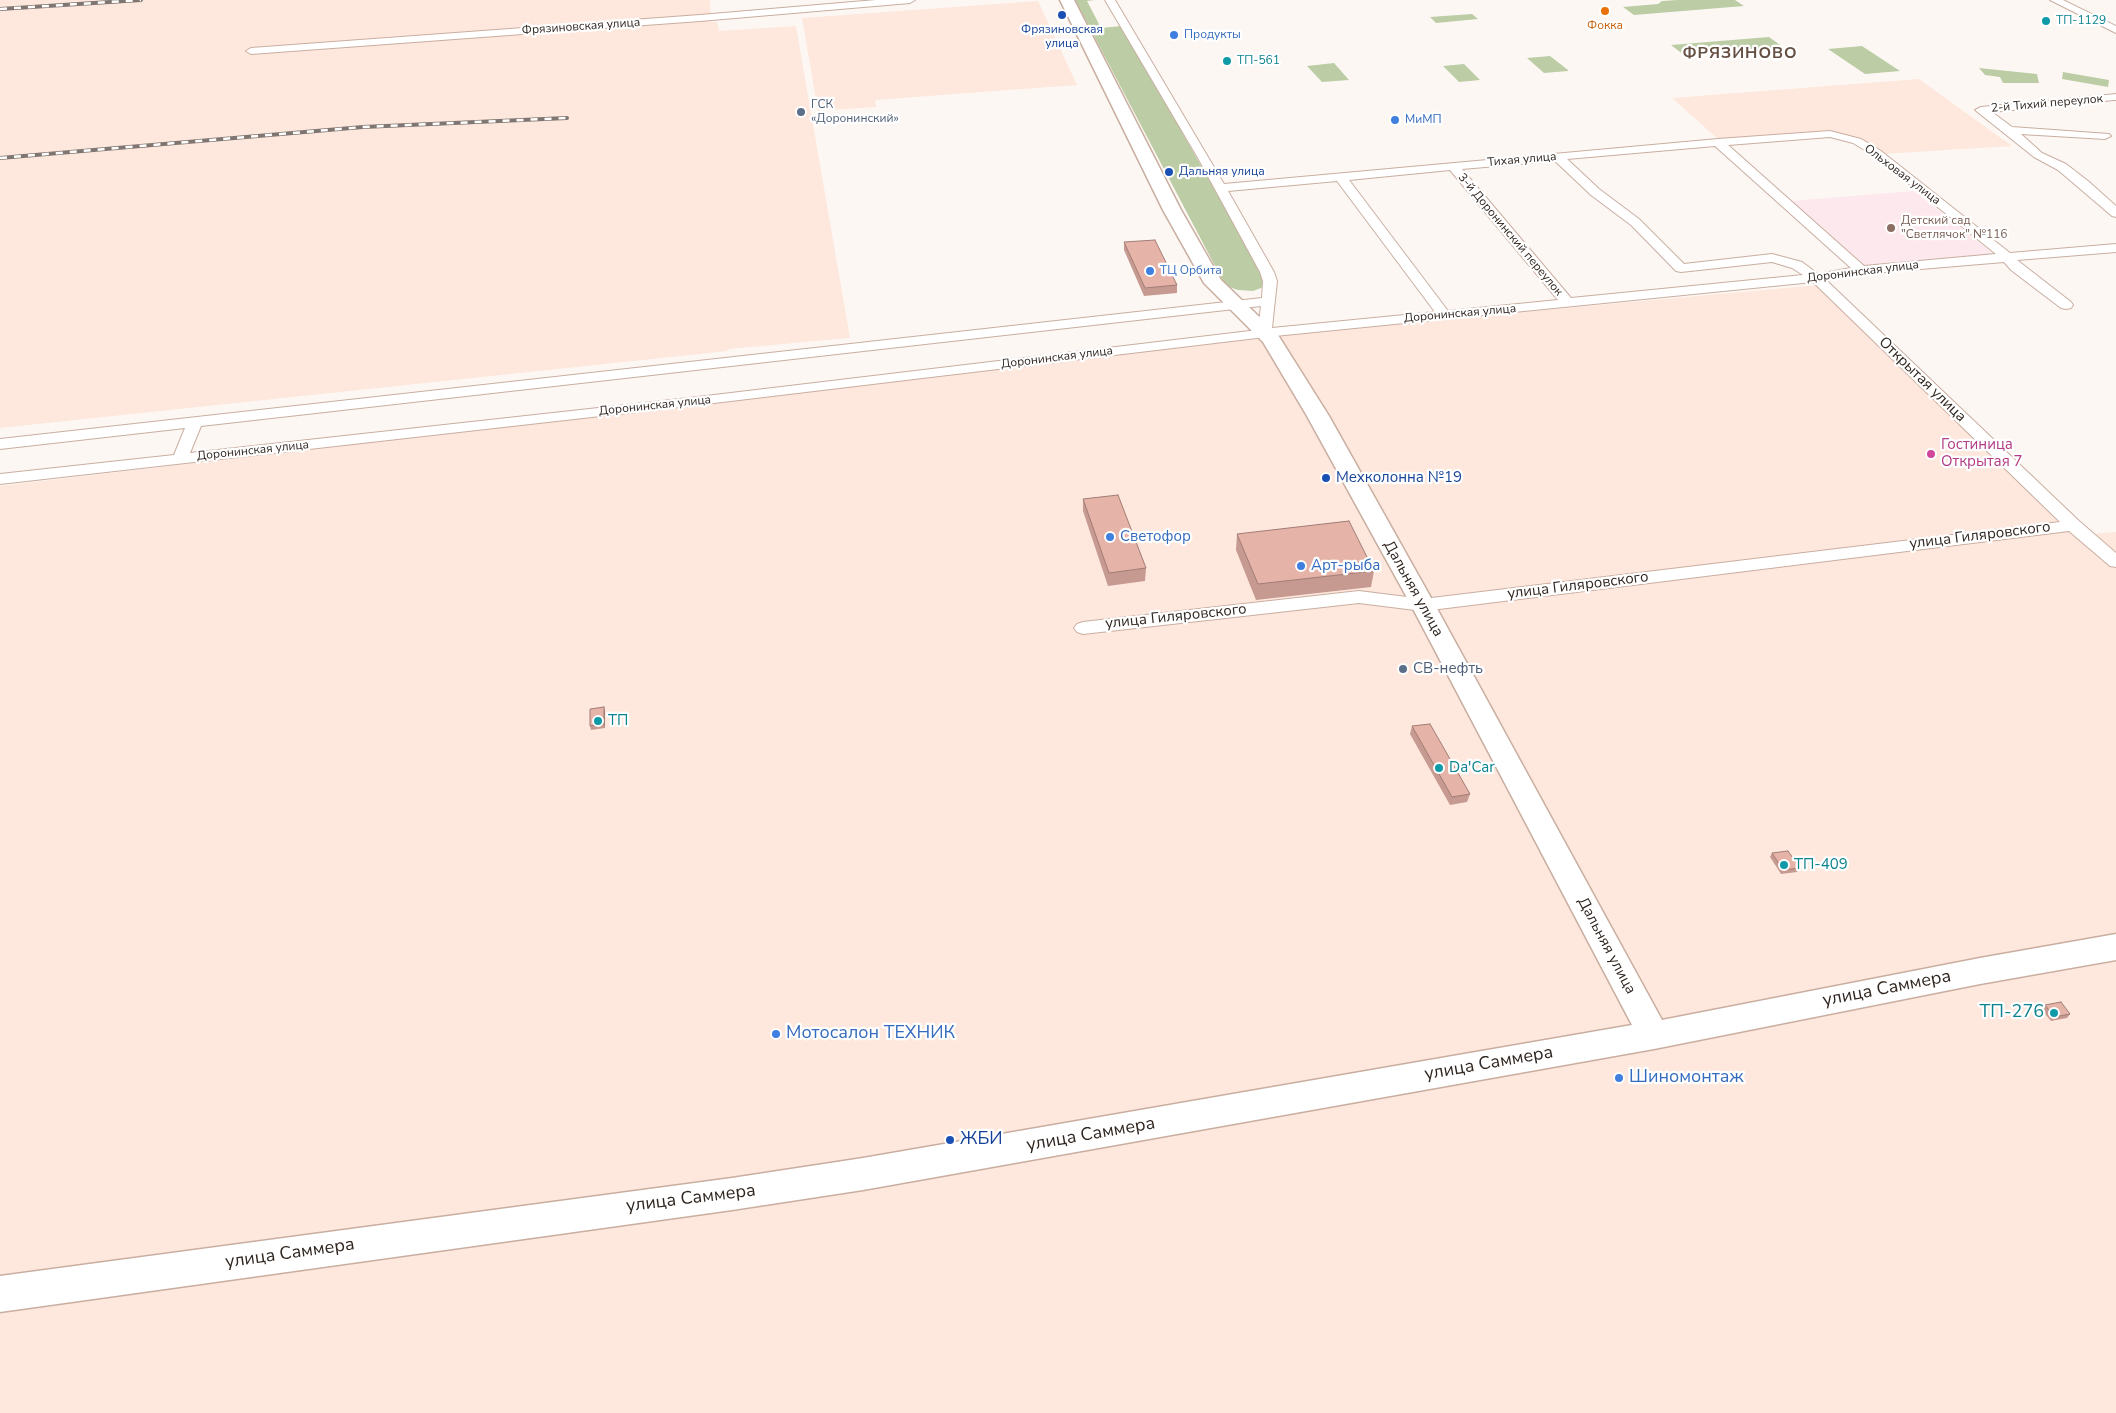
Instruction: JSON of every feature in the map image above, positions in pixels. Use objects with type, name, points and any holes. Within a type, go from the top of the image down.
[{"type":"street","name":"Фрязиновская улица","points":[[251,52],[910,0]]},
{"type":"street","name":"Дальняя улица","points":[[1067,0],[1172,210],[1213,282],[1271,339],[1318,416],[1423,605],[1654,1035]]},
{"type":"street","points":[[1110,0],[1267,272],[1270,281],[1265,333]]},
{"type":"street","points":[[2055,0],[2116,30]]},
{"type":"street","name":"2-й Тихий переулок","points":[[2009,130],[1981,110],[2114,97]]},
{"type":"street","points":[[2009,130],[2105,136]]},
{"type":"street","points":[[2009,130],[2038,155],[2062,167],[2084,184],[2116,213]]},
{"type":"street","name":"Тихая улица","points":[[1220,188],[1718,142],[1825,134]]},
{"type":"street","name":"Ольховая улица","points":[[1825,134],[1842,136],[1857,141],[1877,153],[2008,257],[2016,267],[2066,305]]},
{"type":"street","points":[[1718,142],[1862,270]]},
{"type":"street","name":"Открытая улица","points":[[1558,157],[1595,192],[1635,222],[1681,268],[1772,258],[1797,266],[1816,278],[2072,525],[2116,562]]},
{"type":"street","name":"3-й Доронинский переулок","points":[[1453,166],[1568,303]]},
{"type":"street","points":[[1340,176],[1444,315]]},
{"type":"street","name":"Доронинская улица","points":[[0,479],[689,402],[1265,333],[1816,278],[1862,270],[2116,248]]},
{"type":"street","points":[[0,444],[1269,301]]},
{"type":"street","points":[[180,459],[195,423]]},
{"type":"street","name":"улица Гиляровского","points":[[1083,628],[1359,597],[1423,605],[2072,525]]},
{"type":"street","name":"улица Саммера","points":[[0,1294],[853,1176],[1654,1035],[1970,973],[2116,947]]},
{"type":"shaded area","points":[[0,0],[710,0],[711,22],[717,22],[719,31],[796,26],[850,338],[729,349],[728,351],[0,428]]},
{"type":"shaded area","points":[[1038,1],[1077,85],[875,100],[876,107],[818,111],[802,18]]},
{"type":"shaded area","points":[[1919,79],[2012,146],[1883,154],[1843,135],[1719,140],[1672,98]]},
{"type":"shaded area","name":"Детский сад \"Светлячок\" №116","points":[[1914,191],[1995,255],[1865,267],[1791,201]]},
{"type":"shaded area","points":[[1818,285],[2073,535],[2116,532],[2116,1413],[0,1413],[0,486],[1302,332]]},
{"type":"green space","points":[[1075,0],[1095,0],[1087,1],[1101,28],[1122,26],[1265,279],[1264,286],[1261,288],[1253,291],[1238,290],[1224,283]]},
{"type":"green space","points":[[1678,0],[1735,0],[1744,6],[1634,15],[1623,7]]},
{"type":"green space","points":[[1472,14],[1478,19],[1436,23],[1430,17]]},
{"type":"green space","points":[[1769,37],[1783,47],[1684,55],[1671,45]]},
{"type":"green space","points":[[1862,46],[1900,71],[1865,74],[1828,49]]},
{"type":"green space","points":[[1550,56],[1568,71],[1544,73],[1527,58]]},
{"type":"green space","points":[[1334,63],[1349,80],[1322,82],[1307,66]]},
{"type":"green space","points":[[1464,64],[1480,80],[1459,82],[1443,66]]},
{"type":"green space","points":[[1979,68],[2037,74],[2039,83],[2003,83],[2000,77],[1985,75]]},
{"type":"green space","points":[[2063,72],[2109,80],[2108,87],[2062,79]]},
{"type":"building","name":"ТЦ Орбита","points":[[1155,240],[1177,285],[1145,288],[1124,242]]},
{"type":"building","name":"Светофор","points":[[1118,495],[1146,568],[1109,573],[1083,499]]},
{"type":"building","name":"Арт-рыба","points":[[1349,521],[1374,571],[1258,584],[1237,534]]},
{"type":"building","name":"ТП","points":[[604,707],[604,724],[590,726],[590,709]]},
{"type":"building","points":[[1430,724],[1470,794],[1452,797],[1412,726]]},
{"type":"building","points":[[1788,851],[1800,868],[1783,870],[1772,853]]},
{"type":"building","points":[[2061,1002],[2070,1014],[2054,1017],[2045,1005]]},
{"type":"railway","points":[[0,9],[141,0]]},
{"type":"railway","points":[[0,158],[363,127],[567,118]]},
{"type":"place","name":"Фокка","points":[[1605,11]]},
{"type":"place","name":"Фрязиновская улица","points":[[1062,15]]},
{"type":"place","name":"ТП-1129","points":[[2046,21]]},
{"type":"place","name":"Продукты","points":[[1174,35]]},
{"type":"place","name":"ТП-561","points":[[1227,61]]},
{"type":"place","name":"ГСК «Доронинский»","points":[[801,112]]},
{"type":"place","name":"МиМП","points":[[1395,120]]},
{"type":"place","name":"Дальняя улица","points":[[1169,172]]},
{"type":"place","name":"Детский сад \"Светлячок\" №116","points":[[1891,228]]},
{"type":"place","name":"ТЦ Орбита","points":[[1150,271]]},
{"type":"place","name":"Гостиница Открытая 7","points":[[1931,454]]},
{"type":"place","name":"Мехколонна №19","points":[[1326,478]]},
{"type":"place","name":"Светофор","points":[[1110,537]]},
{"type":"place","name":"Арт-рыба","points":[[1301,566]]},
{"type":"place","name":"СВ-нефть","points":[[1403,669]]},
{"type":"place","name":"ТП","points":[[598,721]]},
{"type":"place","name":"Da'Car","points":[[1439,768]]},
{"type":"place","name":"ТП-409","points":[[1784,865]]},
{"type":"place","name":"ТП-276","points":[[2054,1013]]},
{"type":"place","name":"Мотосалон ТЕХНИК","points":[[776,1034]]},
{"type":"place","name":"Шиномонтаж","points":[[1619,1078]]},
{"type":"place","name":"ЖБИ","points":[[950,1140]]},
{"type":"district","name":"ФРЯЗИНОВО","points":[[1740,54]]}]
